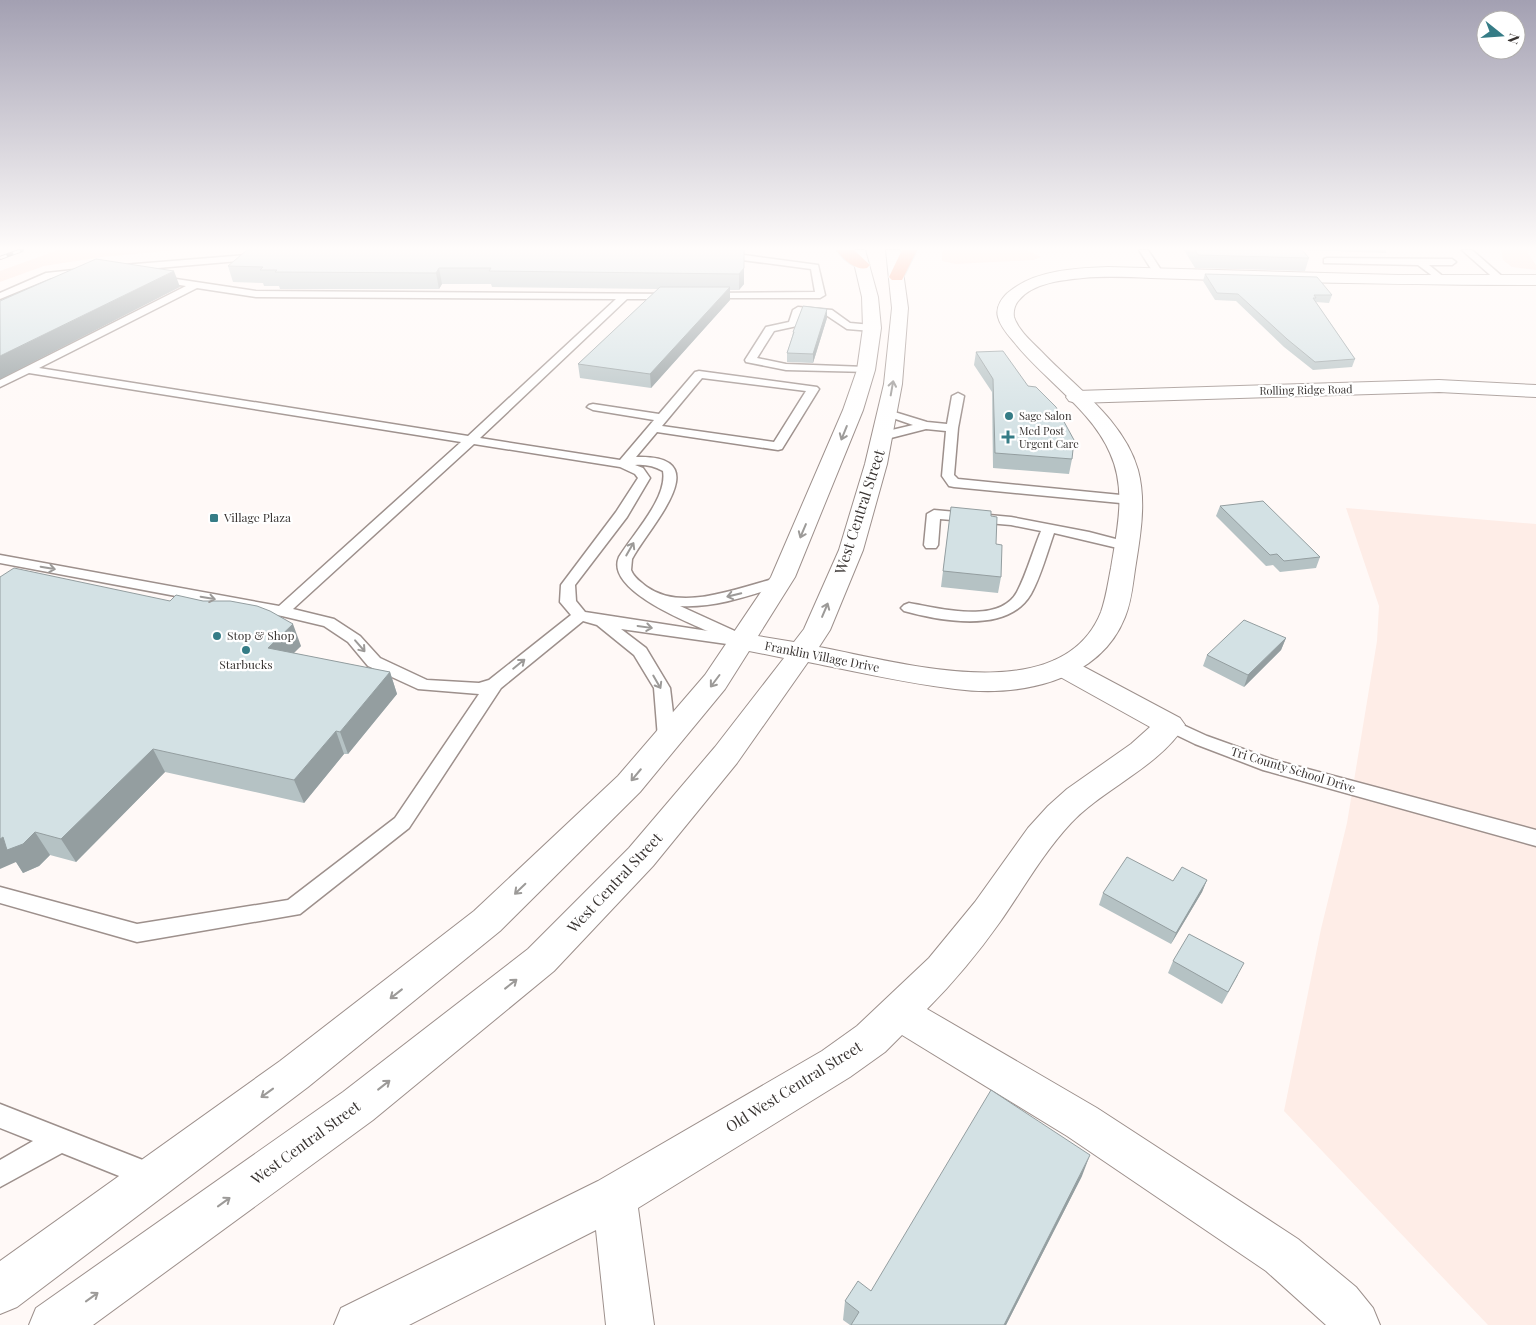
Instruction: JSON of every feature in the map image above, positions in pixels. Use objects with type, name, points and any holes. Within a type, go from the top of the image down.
[{"type":"main road","points":[[0,1290],[294,1074],[487,921],[629,784],[715,682],[781,581],[836,452],[866,370],[872,328],[871,312]]},
{"type":"main road","name":"West Central Street","points":[[53,1325],[358,1106],[541,960],[647,850],[726,755],[817,630],[851,550],[883,436],[893,384],[899,331],[899,312]]},
{"type":"main road","points":[[1005,312],[1014,332],[1104,427],[1118,448],[1128,472],[1131,500],[1118,595],[1108,625],[1089,648],[1063,667]]},
{"type":"main road","name":"Rolling Ridge Road","points":[[1076,397],[1439,386],[1536,391]]},
{"type":"main road","name":"Franklin Village Drive","points":[[742,641],[926,678],[967,683],[995,683],[1029,678],[1063,667]]},
{"type":"main road","name":"Tri County School Drive","points":[[1063,667],[1170,725]]},
{"type":"main road","name":"Old West Central Street","points":[[358,1325],[614,1197],[836,1064],[872,1039],[942,969],[987,912],[1040,836],[1059,815],[1078,797],[1142,752],[1170,725]]},
{"type":"main road","points":[[900,1013],[1082,1122],[1282,1255],[1340,1304],[1356,1325]]},
{"type":"main road","points":[[614,1197],[630,1325]]},
{"type":"lane","points":[[0,384],[143,312]]},
{"type":"lane","points":[[282,611],[471,440],[607,312]]},
{"type":"lane","points":[[797,312],[793,324],[770,329],[750,360],[786,367],[866,370]]},
{"type":"lane","points":[[826,312],[847,326],[872,328]]},
{"type":"lane","points":[[0,896],[137,933],[293,908],[402,823],[495,684],[580,616],[568,602],[568,585],[622,514],[644,478],[639,471],[623,464],[28,370]]},
{"type":"lane","points":[[593,407],[658,423],[778,446],[813,389],[699,374],[658,423],[623,464]]},
{"type":"lane","points":[[958,396],[952,428],[948,476],[954,483],[1131,500]]},
{"type":"lane","points":[[888,413],[926,425],[952,428]]},
{"type":"lane","points":[[883,436],[926,425]]},
{"type":"lane","points":[[623,464],[632,461],[662,464],[672,473],[670,487],[666,495],[632,544],[623,563],[626,576],[634,585],[654,599],[742,641]]},
{"type":"lane","points":[[931,545],[934,514],[1011,521],[1090,536],[1126,546]]},
{"type":"lane","points":[[910,608],[975,617],[990,615],[1012,607],[1020,600],[1024,593],[1049,528]]},
{"type":"lane","points":[[0,559],[282,611],[329,622],[354,639],[374,662],[424,686],[480,689],[495,684]]},
{"type":"lane","points":[[654,599],[692,602],[732,597],[781,581]]},
{"type":"lane","name":"Franklin Village Drive","points":[[580,616],[602,621],[742,641]]},
{"type":"lane","points":[[602,621],[640,652],[662,688],[667,738]]},
{"type":"lane","name":"Tri County School Drive","points":[[1170,725],[1201,740],[1269,765],[1536,838]]},
{"type":"lane","points":[[0,1116],[154,1177]]},
{"type":"lane","points":[[0,1174],[60,1140]]},
{"type":"shaded area","points":[[1346,508],[1536,524],[1536,1325],[1488,1325],[1284,1111],[1321,929],[1347,823],[1377,641],[1379,606]]},
{"type":"building","points":[[0,312],[90,312],[0,356]]},
{"type":"building","points":[[634,312],[707,312],[650,374],[578,364]]},
{"type":"building","points":[[801,312],[826,312],[813,354],[787,353]]},
{"type":"building","points":[[1257,312],[1323,312],[1355,359],[1315,362]]},
{"type":"building","points":[[1003,351],[1028,386],[1036,387],[1056,407],[1074,440],[1072,459],[995,453],[993,379],[976,352]]},
{"type":"building","points":[[1263,501],[1320,557],[1284,561],[1277,554],[1270,555],[1220,506]]},
{"type":"building","points":[[951,507],[991,511],[991,516],[997,517],[996,544],[1002,545],[1001,577],[943,571]]},
{"type":"building","points":[[14,568],[170,601],[176,595],[203,601],[230,601],[257,606],[293,624],[268,648],[390,672],[340,732],[336,731],[294,780],[153,749],[61,839],[35,832],[23,844],[7,850],[3,837],[0,839],[0,577]]},
{"type":"building","points":[[1244,620],[1286,638],[1248,675],[1207,655]]},
{"type":"building","points":[[1127,857],[1173,881],[1182,867],[1207,880],[1176,933],[1103,893]]},
{"type":"building","points":[[1189,934],[1244,963],[1228,992],[1173,961]]},
{"type":"building","points":[[991,1090],[1090,1155],[1004,1325],[851,1325],[859,1312],[845,1301],[858,1281],[871,1291]]},
{"type":"place","name":"Sage Salon","points":[[1009,416]]},
{"type":"place","name":"Med Post Urgent Care","points":[[1008,437]]},
{"type":"place","name":"Village Plaza","points":[[214,518]]},
{"type":"place","name":"Stop & Shop","points":[[217,636]]},
{"type":"place","name":"Starbucks","points":[[246,650]]}]
